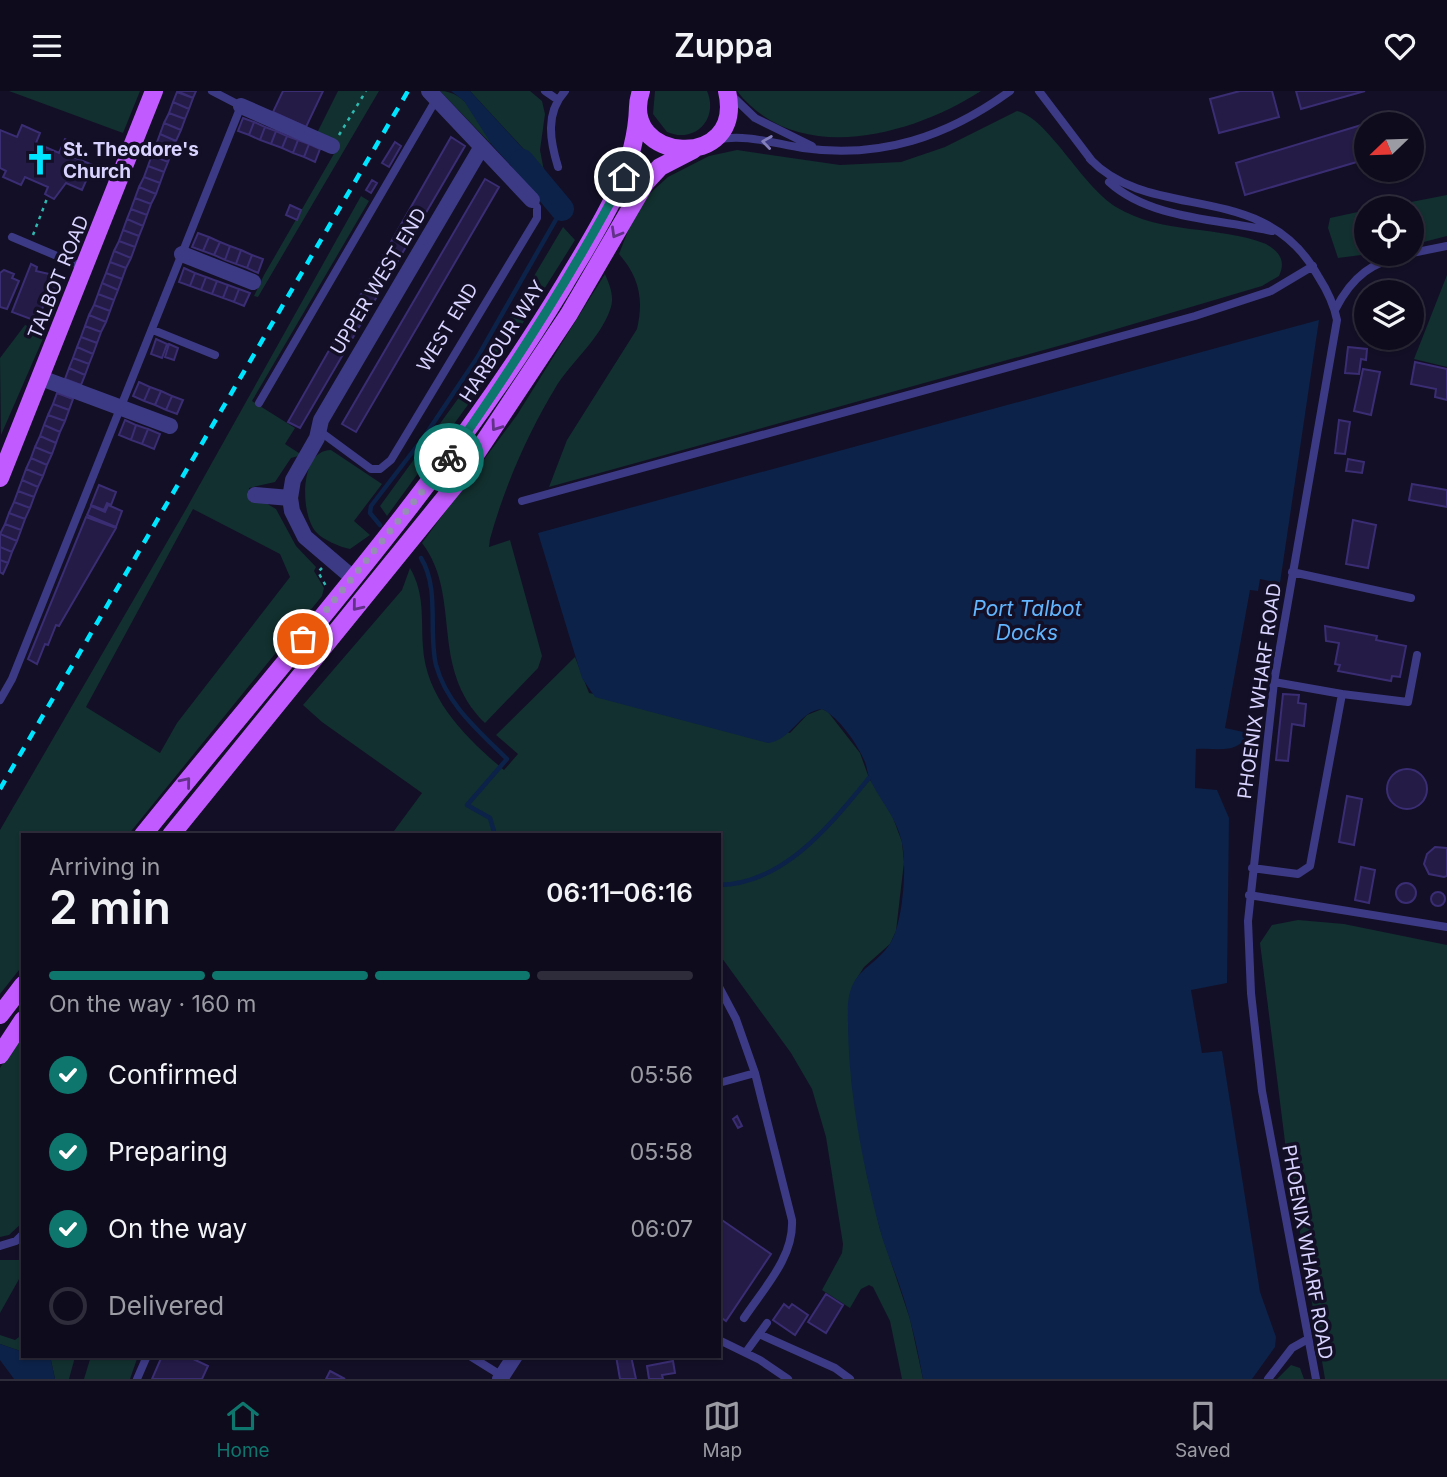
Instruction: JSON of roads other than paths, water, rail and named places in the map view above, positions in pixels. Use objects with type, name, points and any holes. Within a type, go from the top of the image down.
[{"type":"main road","name":"TALBOT ROAD","points":[[0,478],[154,91]]},
{"type":"main road","points":[[173,833],[456,484],[548,347],[646,182],[660,167],[710,142],[726,123],[728,91]]},
{"type":"main road","points":[[637,99],[646,131],[657,142],[668,148],[693,150]]},
{"type":"main road","name":"HARBOUR WAY","points":[[146,833],[435,477],[536,331],[593,236],[624,177],[637,134],[637,99]]},
{"type":"main road","points":[[0,1015],[21,988]]},
{"type":"main road","points":[[0,1055],[21,1023]]},
{"type":"street","name":"WEST END","points":[[433,95],[532,200]]},
{"type":"street","points":[[242,106],[332,146]]},
{"type":"street","name":"UPPER WEST END","points":[[290,498],[293,480],[318,434],[321,420],[481,148]]},
{"type":"street","points":[[182,254],[253,282]]},
{"type":"street","points":[[41,378],[170,426]]},
{"type":"street","points":[[255,495],[290,498],[305,537],[353,578]]},
{"type":"street","points":[[501,1378],[514,1358]]},
{"type":"lane","points":[[0,700],[12,679],[242,106],[212,91]]},
{"type":"lane","points":[[545,91],[558,100]]},
{"type":"lane","points":[[558,167],[550,124],[558,100],[565,91]]},
{"type":"lane","points":[[728,91],[743,109],[755,118],[823,151]]},
{"type":"lane","points":[[710,142],[731,138],[823,151],[864,151],[902,146],[970,119],[1010,91]]},
{"type":"lane","points":[[1039,91],[1112,185],[1141,201],[1192,217],[1258,228],[1288,237]]},
{"type":"lane","points":[[259,404],[433,95]]},
{"type":"lane","name":"PHOENIX WHARF ROAD","points":[[1090,159],[1120,183],[1226,208],[1288,237],[1313,266],[1335,310],[1336,332],[1274,682],[1249,895],[1249,964],[1257,1053],[1316,1379]]},
{"type":"lane","name":"WEST END","points":[[318,434],[371,469],[380,469],[391,460],[537,218],[537,207],[532,200]]},
{"type":"lane","points":[[12,237],[85,268]]},
{"type":"lane","points":[[1424,250],[1447,246]]},
{"type":"lane","points":[[522,501],[1195,316],[1279,287],[1313,266]]},
{"type":"lane","points":[[1335,310],[1355,277],[1373,266]]},
{"type":"lane","points":[[153,330],[215,355]]},
{"type":"lane","points":[[1292,572],[1410,597]]},
{"type":"lane","points":[[1274,682],[1408,702],[1417,655]]},
{"type":"lane","points":[[1252,869],[1298,873],[1310,866],[1342,694]]},
{"type":"lane","points":[[1249,895],[1447,927]]},
{"type":"lane","points":[[721,991],[736,1019],[755,1073],[783,1178],[793,1230],[784,1258],[744,1318]]},
{"type":"lane","points":[[721,1082],[755,1073]]},
{"type":"lane","points":[[0,1246],[16,1241],[21,1236]]},
{"type":"lane","points":[[746,1352],[767,1323]]},
{"type":"lane","points":[[760,1334],[835,1368],[850,1379]]},
{"type":"lane","points":[[1268,1379],[1292,1348],[1308,1339]]},
{"type":"lane","points":[[721,1341],[746,1352],[788,1379]]},
{"type":"lane","points":[[138,1379],[146,1358]]},
{"type":"lane","points":[[473,1358],[501,1378]]},
{"type":"water","points":[[451,91],[470,91],[550,178],[535,192],[492,145],[464,101]]},
{"type":"water","name":"Port Talbot Docks","points":[[1319,320],[1280,583],[1260,579],[1258,591],[1250,590],[1225,728],[1248,733],[1244,740],[1232,748],[1196,749],[1195,788],[1217,790],[1229,818],[1227,983],[1191,990],[1202,1053],[1222,1051],[1260,1292],[1276,1337],[1275,1347],[1252,1379],[923,1379],[909,1317],[881,1235],[866,1173],[856,1120],[848,1038],[849,997],[852,986],[891,942],[898,921],[904,865],[902,843],[896,825],[873,785],[853,740],[835,718],[822,709],[807,715],[783,737],[768,743],[595,697],[582,678],[538,533]]},
{"type":"water","points":[[0,1344],[21,1351],[21,1358],[50,1358],[55,1379],[14,1379],[0,1360]]},
{"type":"waterway","points":[[522,161],[562,209]]},
{"type":"waterway","points":[[380,525],[370,513],[371,506],[424,437],[477,358],[562,209]]},
{"type":"waterway","points":[[421,558],[430,583],[434,652],[441,679],[465,716],[507,759],[467,805],[490,818],[494,833]]},
{"type":"waterway","points":[[721,885],[743,882],[785,863],[822,832],[869,778]]},
{"type":"railway","points":[[0,789],[408,91]]},
{"type":"place","name":"St. Theodore's Church","points":[[40,160]]}]
